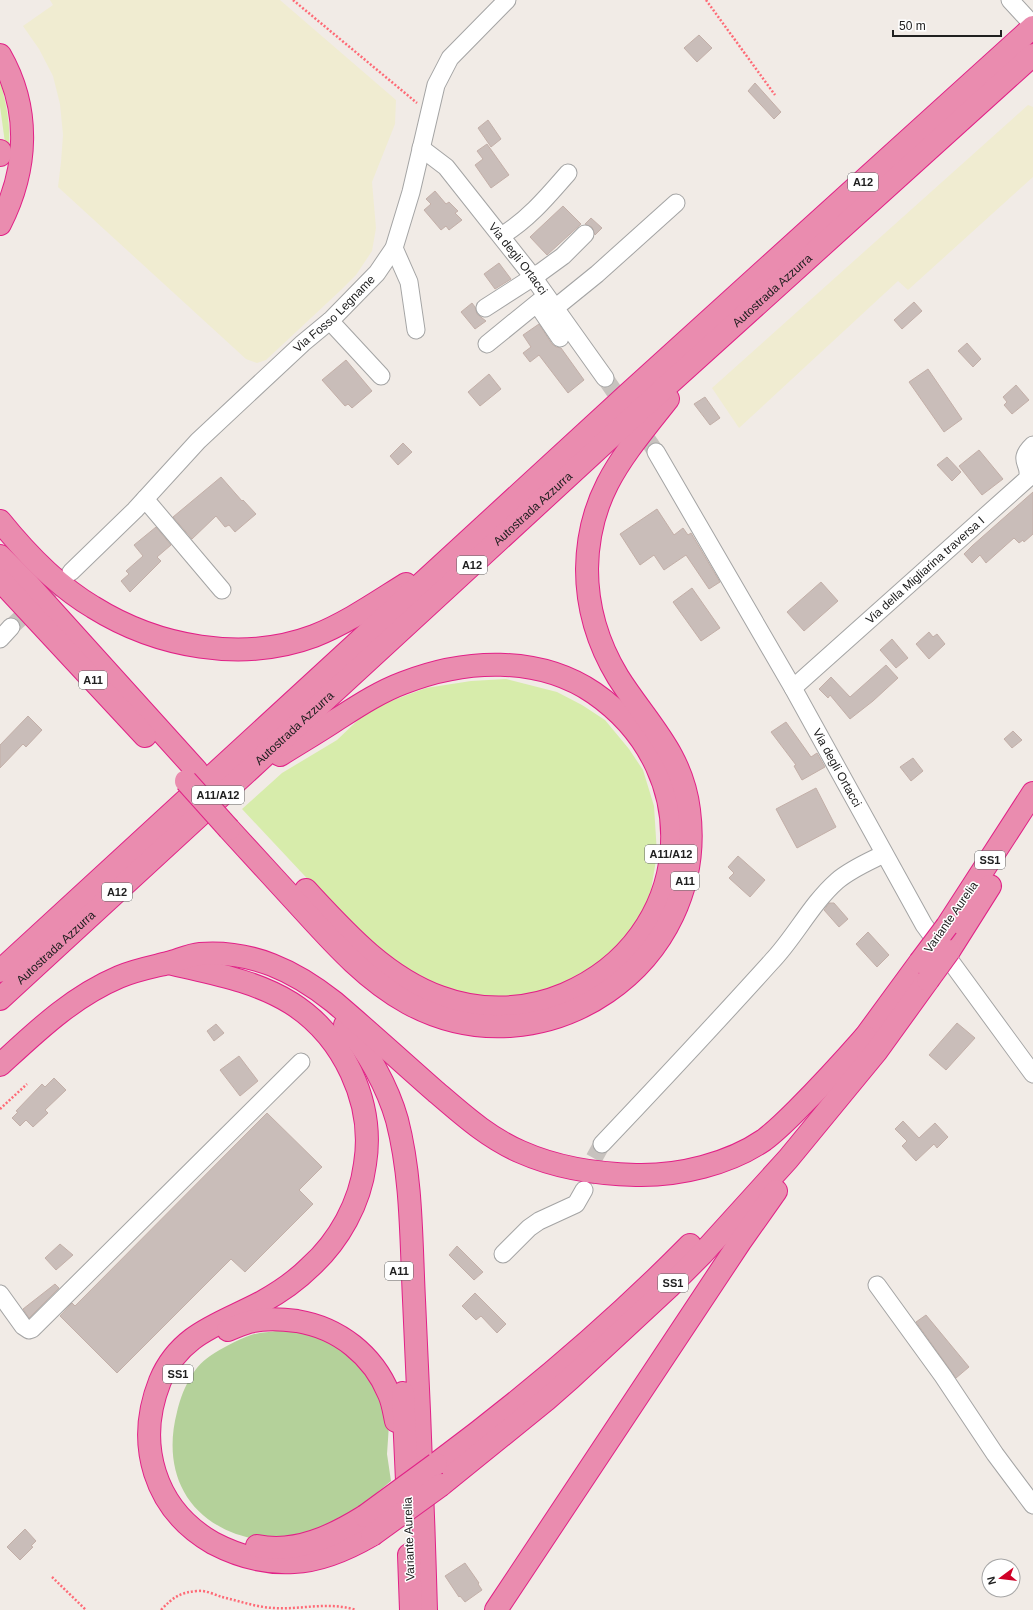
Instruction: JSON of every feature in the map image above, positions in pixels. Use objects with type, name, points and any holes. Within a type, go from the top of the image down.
[{"type":"highway","name":"Autostrada Azzurra","points":[[0,971],[454,553],[1033,26]]},
{"type":"highway","points":[[0,55],[16,93],[20,111],[22,154],[16,186],[0,224]]},
{"type":"highway","name":"Autostrada Azzurra","points":[[0,1000],[710,346],[1033,55]]},
{"type":"highway","name":"A11","points":[[0,580],[191,776],[349,959],[387,990],[409,1004],[440,1017],[471,1024],[489,1026],[525,1025],[554,1018],[587,1005],[605,994],[632,972],[653,950],[662,936],[680,900],[689,862],[691,826],[683,783],[672,756],[657,730],[619,678],[600,642],[592,616],[588,593],[587,574],[589,540],[593,519],[601,497],[613,472],[625,454],[710,346]]},
{"type":"highway","points":[[0,521],[54,578],[93,608],[138,630],[166,640],[241,650],[266,647],[314,636],[363,611],[454,553]]},
{"type":"highway","points":[[0,547],[29,586]]},
{"type":"highway","name":"A11/A12","points":[[0,556],[29,586],[191,776]]},
{"type":"highway","name":"A11/A12","points":[[233,784],[359,705],[404,682],[458,668],[489,664],[517,665],[552,673],[585,687],[612,707],[626,720],[650,753],[666,788],[672,825],[672,841],[668,876],[663,892],[652,915],[632,945],[612,966],[584,985],[556,998],[529,1005],[493,1008],[468,1005],[439,997],[416,986],[380,963],[342,929],[234,824]]},
{"type":"highway","name":"Variante Aurelia","points":[[870,1044],[924,971],[946,926],[1033,793]]},
{"type":"highway","name":"Variante Aurelia","points":[[924,971],[949,951],[1033,818]]},
{"type":"highway","points":[[169,963],[190,956],[215,954],[245,957],[273,964],[296,975],[323,993],[477,1127],[515,1150],[566,1167],[598,1173],[644,1175],[671,1173],[723,1161],[752,1148],[776,1130],[870,1044]]},
{"type":"highway","name":"A11","points":[[0,1065],[42,1026],[88,992],[120,976],[144,968],[169,963],[198,962],[223,964],[278,986],[309,1004],[325,1017],[342,1034],[358,1055],[367,1078],[382,1102],[388,1126],[397,1187],[406,1468]]},
{"type":"highway","points":[[169,963],[258,986],[274,993],[296,1006],[316,1023],[335,1044],[347,1064],[385,1088],[396,1118],[407,1176],[422,1456],[426,1610]]},
{"type":"highway","points":[[496,1610],[740,1242],[862,1078],[870,1044]]},
{"type":"highway","name":"SS1","points":[[406,1468],[389,1395],[380,1377],[366,1357],[343,1337],[324,1327],[310,1323],[283,1319],[249,1322],[228,1330],[194,1351],[181,1369],[167,1395],[161,1426],[165,1463],[174,1487],[189,1509],[212,1528],[231,1539],[275,1548],[304,1544],[369,1525],[546,1400],[669,1288],[762,1189],[870,1044]]},
{"type":"highway","points":[[367,1078],[362,1107],[366,1134],[366,1164],[357,1196],[338,1233],[320,1257],[300,1277],[279,1292],[205,1330],[188,1342],[177,1353],[161,1378],[155,1395],[150,1417],[149,1433],[154,1473],[161,1490],[171,1507],[189,1526],[203,1537],[223,1548],[256,1559],[296,1562],[323,1557],[339,1552],[369,1525]]},
{"type":"highway","name":"Variante Aurelia","points":[[406,1468],[411,1610]]},
{"type":"street","name":"Via Fosso Legname","points":[[71,572],[145,499],[201,438],[303,343],[330,321],[377,273],[394,248],[411,192],[428,113],[436,85],[450,58],[507,0]]},
{"type":"street","points":[[1010,0],[1033,26]]},
{"type":"street","name":"Via degli Ortacci","points":[[421,148],[446,167],[533,277],[546,303],[605,378]]},
{"type":"street","points":[[501,236],[521,222],[544,200],[568,172]]},
{"type":"street","points":[[487,344],[546,303],[597,274],[676,203]]},
{"type":"street","points":[[485,308],[563,256],[585,234]]},
{"type":"street","points":[[394,248],[409,282],[416,330]]},
{"type":"street","points":[[546,303],[560,338]]},
{"type":"street","points":[[330,321],[381,376]]},
{"type":"street","name":"Via della Migliarina traversa I","points":[[793,688],[1031,474],[1032,469],[1026,459],[1026,454],[1027,450],[1033,445]]},
{"type":"street","name":"Via degli Ortacci","points":[[656,452],[793,688],[924,925],[1033,1074]]},
{"type":"street","points":[[145,499],[222,590]]},
{"type":"street","points":[[602,1144],[669,1074],[785,947],[802,920],[837,882],[856,868],[884,854]]},
{"type":"street","points":[[0,1294],[23,1326],[29,1330],[32,1329],[301,1062]]},
{"type":"street","points":[[504,1254],[529,1228],[539,1221],[576,1204],[584,1190]]},
{"type":"street","points":[[877,1285],[943,1376],[995,1454],[1033,1505]]},
{"type":"path","points":[[293,0],[428,113]]},
{"type":"path","points":[[706,0],[775,95]]},
{"type":"path","points":[[0,1109],[27,1084]]},
{"type":"path","points":[[52,1577],[86,1610]]},
{"type":"path","points":[[162,1610],[177,1595],[201,1590],[251,1604],[272,1608],[293,1609],[328,1605],[356,1610]]},
{"type":"shaded area","points":[[50,0],[280,0],[396,100],[395,124],[372,182],[376,228],[372,251],[356,275],[266,360],[257,363],[246,359],[58,187],[63,135],[60,104],[53,76],[39,49],[23,26],[53,5]]},
{"type":"shaded area","points":[[1028,105],[1033,107],[1033,177],[908,290],[898,281],[739,428],[712,388]]},
{"type":"green space","points":[[0,81],[8,123],[8,165],[0,106]]},
{"type":"green space","points":[[506,679],[557,692],[582,705],[605,720],[629,749],[643,770],[654,806],[657,854],[650,896],[632,933],[613,958],[537,995],[484,998],[457,993],[425,982],[362,937],[242,809],[282,773],[337,740],[359,719],[380,705],[426,688],[471,681]]},
{"type":"green space","points":[[283,1330],[315,1333],[363,1361],[390,1410],[387,1454],[391,1481],[338,1524],[322,1530],[278,1540],[263,1541],[236,1534],[217,1525],[202,1514],[190,1501],[181,1486],[175,1469],[173,1432],[177,1412],[185,1388],[193,1373],[204,1361],[225,1347],[251,1335]]},
{"type":"building","points":[[699,35],[712,48],[697,62],[684,48]]},
{"type":"building","points":[[755,83],[781,112],[774,119],[748,91]]},
{"type":"building","points":[[488,120],[501,139],[491,147],[478,128]]},
{"type":"building","points":[[487,144],[509,175],[491,188],[475,165],[483,159],[477,151]]},
{"type":"building","points":[[435,191],[446,204],[449,202],[458,211],[455,213],[462,220],[449,230],[446,226],[441,230],[424,210],[431,204],[426,199]]},
{"type":"building","points":[[563,206],[581,224],[547,255],[530,237]]},
{"type":"building","points":[[591,218],[602,228],[595,235],[592,227],[585,224]]},
{"type":"building","points":[[499,263],[511,279],[495,289],[484,274]]},
{"type":"building","points":[[914,302],[922,311],[902,329],[894,320]]},
{"type":"building","points":[[472,303],[477,314],[486,321],[475,329],[461,312]]},
{"type":"building","points":[[539,324],[552,344],[561,348],[584,380],[568,393],[539,355],[530,362],[523,353],[531,347],[523,335]]},
{"type":"building","points":[[967,343],[981,359],[973,367],[958,351]]},
{"type":"building","points":[[346,360],[372,391],[352,408],[348,404],[345,406],[322,380]]},
{"type":"building","points":[[928,369],[962,419],[944,432],[909,382]]},
{"type":"building","points":[[489,374],[501,389],[480,406],[468,392]]},
{"type":"building","points":[[1016,385],[1029,400],[1012,414],[1004,405],[1007,402],[1003,397]]},
{"type":"building","points":[[705,397],[720,418],[710,425],[694,404]]},
{"type":"building","points":[[403,443],[412,452],[398,465],[390,456]]},
{"type":"building","points":[[979,450],[1003,479],[982,495],[959,466]]},
{"type":"building","points":[[947,457],[961,472],[952,481],[937,465]]},
{"type":"building","points":[[221,477],[242,501],[243,500],[256,514],[235,532],[229,525],[225,527],[216,516],[192,539],[173,517]]},
{"type":"building","points":[[1033,492],[1033,534],[1024,542],[1023,540],[1019,543],[1014,538],[986,563],[980,555],[972,563],[964,554]]},
{"type":"building","points":[[657,509],[674,535],[683,528],[688,535],[691,533],[720,582],[709,589],[686,555],[664,570],[654,555],[640,565],[620,534]]},
{"type":"building","points":[[156,527],[171,545],[157,557],[161,561],[130,592],[121,581],[129,574],[126,571],[143,556],[134,545]]},
{"type":"building","points":[[821,582],[838,601],[804,631],[787,612]]},
{"type":"building","points":[[692,588],[720,628],[701,641],[673,602]]},
{"type":"building","points":[[929,632],[933,637],[937,634],[945,644],[929,659],[916,644]]},
{"type":"building","points":[[892,639],[908,658],[896,668],[880,650]]},
{"type":"building","points":[[886,665],[898,678],[873,701],[850,719],[830,695],[828,698],[819,689],[831,677],[850,697]]},
{"type":"building","points":[[28,716],[42,730],[26,747],[23,744],[0,768],[0,745]]},
{"type":"building","points":[[786,722],[811,757],[817,753],[825,767],[802,780],[794,766],[796,765],[771,732]]},
{"type":"building","points":[[1013,731],[1022,740],[1012,748],[1004,739]]},
{"type":"building","points":[[913,758],[923,771],[911,781],[900,767]]},
{"type":"building","points":[[816,788],[836,827],[797,848],[776,809]]},
{"type":"building","points":[[738,856],[765,880],[750,897],[729,878],[734,873],[728,867]]},
{"type":"building","points":[[829,903],[834,903],[848,919],[839,927],[824,910]]},
{"type":"building","points":[[868,932],[889,955],[877,967],[856,944]]},
{"type":"building","points":[[957,1023],[975,1038],[946,1070],[929,1055]]},
{"type":"building","points":[[216,1024],[224,1033],[214,1041],[207,1031]]},
{"type":"building","points":[[239,1056],[258,1081],[240,1096],[220,1070]]},
{"type":"building","points":[[54,1078],[66,1090],[45,1110],[48,1113],[33,1127],[26,1120],[20,1126],[12,1118],[18,1112],[16,1111],[42,1084],[45,1087]]},
{"type":"building","points":[[267,1113],[322,1167],[299,1190],[313,1204],[245,1272],[231,1259],[117,1373],[60,1316],[72,1303],[75,1306]]},
{"type":"building","points":[[903,1121],[919,1138],[935,1123],[948,1137],[937,1148],[934,1144],[916,1161],[902,1146],[907,1141],[895,1129]]},
{"type":"building","points":[[60,1244],[73,1255],[56,1270],[45,1258]]},
{"type":"building","points":[[457,1246],[483,1272],[474,1280],[449,1255]]},
{"type":"building","points":[[55,1284],[59,1288],[29,1318],[23,1309]]},
{"type":"building","points":[[475,1293],[506,1324],[497,1333],[481,1316],[476,1320],[462,1306]]},
{"type":"building","points":[[926,1315],[969,1367],[956,1378],[916,1322]]},
{"type":"building","points":[[25,1529],[36,1541],[31,1546],[33,1547],[20,1560],[7,1547]]},
{"type":"building","points":[[465,1563],[482,1590],[465,1602],[460,1596],[459,1597],[445,1576]]},
{"type":"tunnel","points":[[605,378],[656,452]]},
{"type":"tunnel","points":[[11,627],[68,574]]},
{"type":"tunnel","points":[[586,1182],[592,1162],[602,1144]]}]
